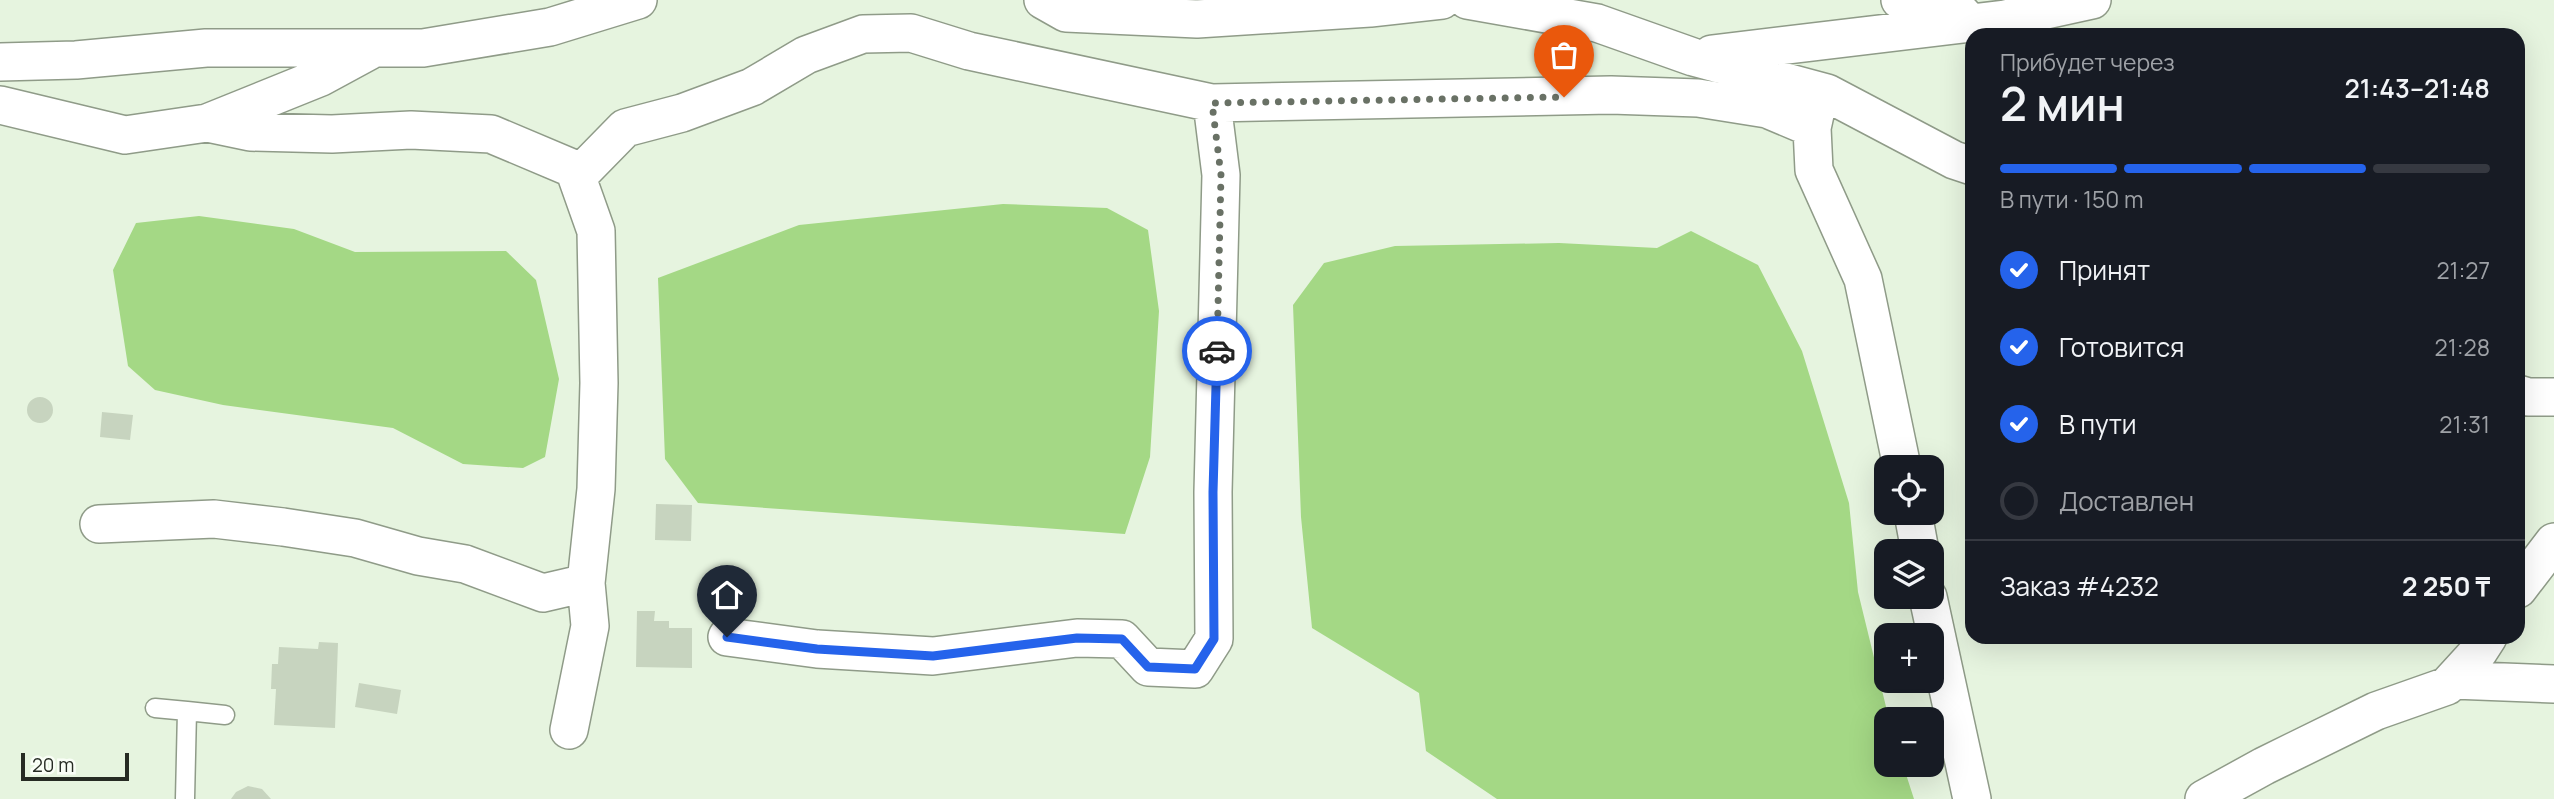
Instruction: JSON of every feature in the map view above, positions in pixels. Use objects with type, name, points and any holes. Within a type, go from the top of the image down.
[{"type":"street","points":[[0,62],[76,60],[206,48],[423,48],[550,27],[638,0]]},
{"type":"street","points":[[1043,0],[1066,13],[1197,19],[1357,9],[1443,0]]},
{"type":"street","points":[[1467,0],[1597,23],[1693,57],[1820,91],[1965,164]]},
{"type":"street","points":[[1900,0],[1960,14],[2004,19]]},
{"type":"street","points":[[1693,57],[2004,19],[2092,0]]},
{"type":"street","points":[[577,177],[625,128],[682,113],[752,87],[806,55],[863,34],[911,33],[969,51],[1212,103],[1611,95],[1698,98],[1767,109],[1812,128]]},
{"type":"street","points":[[0,105],[125,135],[207,123],[321,77],[373,48]]},
{"type":"street","points":[[1820,91],[1812,128],[1814,170],[1863,279],[1900,455]]},
{"type":"street","points":[[727,637],[817,649],[933,656],[1077,638],[1122,639],[1148,667],[1195,669],[1214,639],[1213,492],[1221,175],[1212,103]]},
{"type":"street","points":[[207,123],[250,132],[332,134],[411,130],[491,134],[574,169],[596,230],[599,383],[596,489],[586,583],[590,626],[569,730]]},
{"type":"street","points":[[2525,396],[2554,397]]},
{"type":"street","points":[[99,524],[214,519],[283,527],[355,538],[418,556],[465,564],[543,593],[586,583]]},
{"type":"street","points":[[2525,580],[2554,542]]},
{"type":"street","points":[[1931,609],[1972,799]]},
{"type":"street","points":[[2204,799],[2376,710],[2447,686],[2482,644]]},
{"type":"street","points":[[2453,680],[2554,684]]},
{"type":"lane","points":[[155,708],[225,715]]},
{"type":"lane","points":[[185,799],[187,710]]},
{"type":"shaded area","points":[[1003,204],[1107,208],[1148,230],[1159,311],[1150,457],[1125,534],[698,503],[665,459],[658,278],[799,225]]},
{"type":"shaded area","points":[[199,216],[294,229],[355,252],[506,251],[536,280],[559,379],[545,457],[523,468],[463,464],[393,428],[223,405],[155,390],[128,366],[113,270],[136,223]]},
{"type":"shaded area","points":[[1691,231],[1758,265],[1802,351],[1849,503],[1858,592],[1874,658],[1874,693],[1883,693],[1886,707],[1874,707],[1874,777],[1907,777],[1914,799],[1497,799],[1426,751],[1419,693],[1312,628],[1301,517],[1293,305],[1324,263],[1395,246],[1559,243],[1657,248]]},
{"type":"building","points":[[40,397],[49,401],[53,410],[49,419],[40,423],[31,419],[27,410],[31,401]]},
{"type":"building","points":[[102,412],[133,415],[130,440],[100,437]]},
{"type":"building","points":[[656,504],[692,505],[691,541],[655,540]]},
{"type":"building","points":[[637,611],[655,611],[654,621],[669,621],[669,628],[692,628],[692,668],[636,667]]},
{"type":"building","points":[[319,642],[338,643],[335,728],[274,725],[276,689],[271,689],[272,664],[278,664],[279,647],[318,649]]},
{"type":"building","points":[[359,683],[401,690],[397,714],[355,707]]},
{"type":"building","points":[[248,786],[262,789],[271,799],[231,799],[236,792]]},
{"type":"way so far","points":[[1217,351],[1221,175],[1212,103],[1564,97]]},
{"type":"route","points":[[727,637],[817,649],[933,656],[1077,638],[1122,639],[1148,667],[1195,669],[1214,639],[1213,492],[1217,351]]}]
